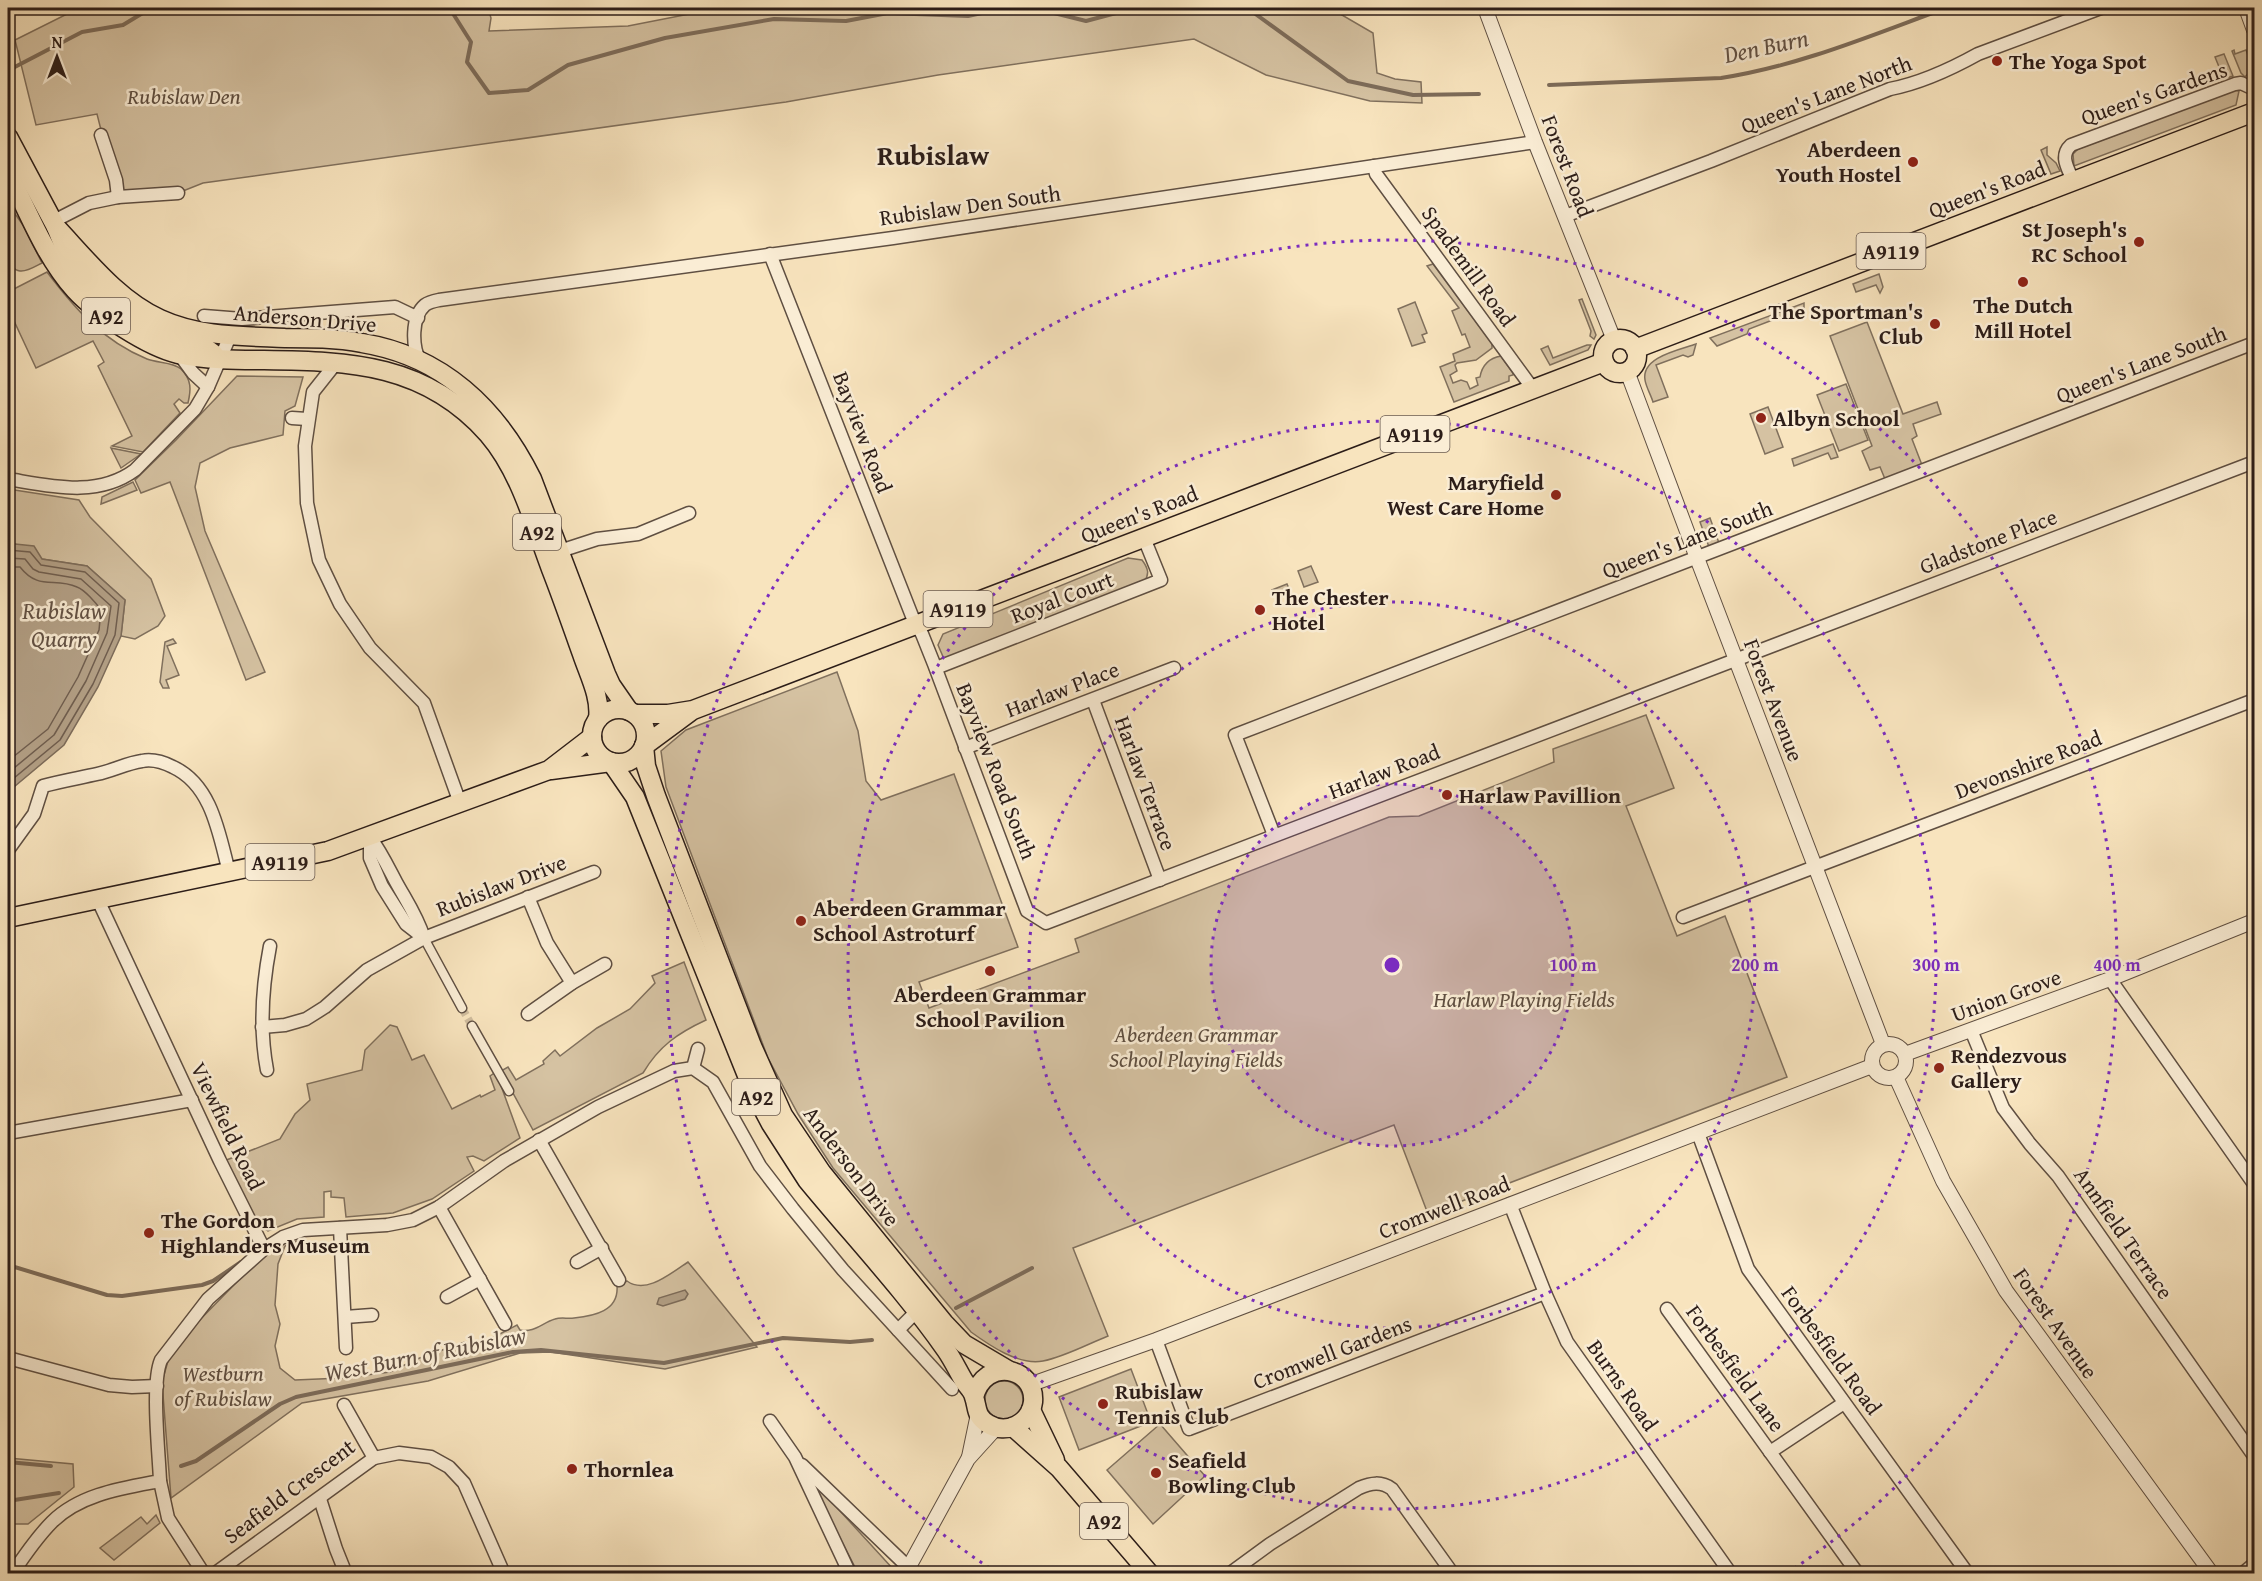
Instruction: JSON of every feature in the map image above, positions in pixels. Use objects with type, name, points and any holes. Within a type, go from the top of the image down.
[{"type":"main road","name":"Queen's Road","points":[[1635,349],[2254,112]]},
{"type":"main road","name":"Anderson Drive","points":[[8,137],[54,224],[68,256],[83,276],[110,303],[134,319],[177,339],[202,346],[221,359]]},
{"type":"main road","name":"Anderson Drive","points":[[8,172],[50,253],[76,291],[115,322],[164,349],[179,354],[221,359],[336,363],[390,372],[440,392],[462,409],[489,435],[518,484],[561,593],[598,700],[595,728]]},
{"type":"main road","name":"Anderson Drive","points":[[54,224],[102,277],[137,307],[160,319],[190,330],[230,336],[345,340],[380,347],[420,361],[451,379],[470,394],[508,436],[532,479],[611,686],[632,712]]},
{"type":"main road","points":[[1625,339],[1635,349],[1636,359],[1628,371],[1614,372],[1604,362],[1604,349],[1614,340],[1625,339]]},
{"type":"main road","name":"Queen's Road","points":[[632,712],[668,714],[692,711],[1604,362]]},
{"type":"main road","points":[[595,728],[612,710],[632,712]]},
{"type":"main road","name":"Queen's Road","points":[[645,746],[692,711]]},
{"type":"main road","name":"A92","points":[[632,712],[644,725],[645,746]]},
{"type":"main road","name":"A92","points":[[595,728],[598,752],[611,762]]},
{"type":"main road","name":"A9119","points":[[549,770],[595,728]]},
{"type":"main road","name":"Anderson Drive","points":[[645,746],[646,766],[656,796],[752,1046],[783,1115],[822,1173],[944,1323],[964,1344],[1008,1370]]},
{"type":"main road","points":[[611,762],[627,762],[640,753],[645,746]]},
{"type":"main road","name":"Anderson Drive","points":[[611,762],[635,797],[752,1088],[771,1125],[807,1180],[945,1349],[976,1406]]},
{"type":"main road","name":"A9119","points":[[8,918],[310,856],[370,837],[549,770],[611,762]]},
{"type":"main road","points":[[976,1406],[982,1380],[990,1374],[1008,1370]]},
{"type":"main road","name":"A92","points":[[1008,1370],[1016,1373],[1029,1385],[1033,1402],[1031,1410],[1059,1468]]},
{"type":"main road","name":"A92","points":[[976,1406],[986,1423],[1004,1427],[1059,1468],[1150,1574]]},
{"type":"main road","points":[[1004,1427],[1024,1421],[1031,1410]]},
{"type":"street","name":"Forest Road","points":[[1485,8],[1535,142],[1614,340]]},
{"type":"street","name":"Queen's Lane North","points":[[1565,216],[1890,89],[1905,86],[1978,54],[2102,8]]},
{"type":"street","points":[[2246,8],[2254,30]]},
{"type":"street","name":"Queen's Gardens","points":[[2073,181],[2064,159],[2067,149],[2072,145],[2235,84],[2241,83],[2254,89]]},
{"type":"street","points":[[101,135],[116,180],[118,197]]},
{"type":"street","name":"Rubislaw Den South","points":[[418,318],[420,310],[425,305],[439,300],[1535,142]]},
{"type":"street","name":"Spademill Road","points":[[1374,166],[1376,174],[1533,389]]},
{"type":"street","points":[[54,224],[89,202],[118,197],[177,193]]},
{"type":"street","name":"Bayview Road","points":[[770,254],[917,625]]},
{"type":"street","points":[[204,316],[242,319],[395,307],[418,318],[414,351],[420,361]]},
{"type":"street","points":[[8,479],[71,488],[107,485],[124,478],[135,470],[195,409],[208,387],[230,336]]},
{"type":"street","name":"Queen's Lane South","points":[[1274,835],[1235,735],[2254,343]]},
{"type":"street","points":[[179,354],[208,387]]},
{"type":"street","points":[[336,363],[313,392],[304,446],[307,503],[319,560],[340,604],[370,648],[424,703],[460,803]]},
{"type":"street","name":"Forest Avenue","points":[[1628,371],[1883,1044]]},
{"type":"street","points":[[292,418],[307,419]]},
{"type":"street","name":"Gladstone Place","points":[[1737,660],[2254,462]]},
{"type":"street","points":[[560,551],[597,539],[638,534],[689,513]]},
{"type":"street","name":"Royal Court","points":[[936,668],[1161,580],[1144,538]]},
{"type":"street","name":"Bayview Road South","points":[[917,625],[936,668],[1027,911],[1046,922]]},
{"type":"street","name":"Harlaw Road","points":[[1046,922],[1737,660]]},
{"type":"street","name":"Harlaw Place","points":[[965,748],[1174,668]]},
{"type":"street","name":"Harlaw Terrace","points":[[1093,700],[1160,880]]},
{"type":"street","name":"Devonshire Road","points":[[1683,917],[2254,700]]},
{"type":"street","points":[[8,850],[34,814],[44,786],[142,761],[162,762],[183,772],[199,787],[213,816],[229,872]]},
{"type":"street","points":[[370,837],[370,858],[382,886],[406,924],[424,938],[462,1008]]},
{"type":"street","name":"Rubislaw Drive","points":[[262,1027],[285,1025],[306,1019],[325,1007],[367,970],[424,938],[594,872]]},
{"type":"street","points":[[528,897],[547,943],[572,983]]},
{"type":"street","name":"Viewfield Road","points":[[98,900],[264,1250]]},
{"type":"street","name":"Union Grove","points":[[1905,1054],[2110,980],[2254,921]]},
{"type":"street","points":[[267,1070],[262,1027],[262,998],[270,946]]},
{"type":"street","points":[[528,1014],[572,983],[605,964]]},
{"type":"street","points":[[2110,980],[2254,1185]]},
{"type":"street","points":[[472,1026],[509,1091]]},
{"type":"street","name":"Annfield Terrace","points":[[1971,1030],[2003,1107],[2030,1144],[2058,1176],[2254,1456]]},
{"type":"street","points":[[1883,1044],[1898,1046],[1905,1054],[1906,1065],[1896,1077],[1879,1075],[1872,1066],[1872,1056],[1883,1044]]},
{"type":"street","points":[[693,1068],[698,1049]]},
{"type":"street","name":"Cromwell Road","points":[[1029,1385],[1156,1340],[1872,1066]]},
{"type":"street","points":[[204,1574],[168,1518],[160,1481],[157,1386],[162,1360],[208,1299],[264,1250],[283,1237],[303,1230],[387,1225],[413,1220],[439,1207],[488,1172],[539,1140],[640,1086],[674,1071],[693,1068],[713,1082],[760,1166],[793,1209],[843,1270],[952,1389]]},
{"type":"street","name":"Forest Avenue","points":[[1896,1077],[1943,1181],[2006,1291],[2212,1574]]},
{"type":"street","points":[[8,1133],[192,1100]]},
{"type":"street","name":"Forbesfield Road","points":[[1698,1132],[1748,1269],[1968,1574]]},
{"type":"street","points":[[539,1140],[619,1280]]},
{"type":"street","name":"Burns Road","points":[[1510,1204],[1567,1342],[1731,1574]]},
{"type":"street","points":[[439,1207],[505,1324]]},
{"type":"street","points":[[340,1228],[346,1348]]},
{"type":"street","points":[[577,1262],[602,1248]]},
{"type":"street","points":[[447,1297],[480,1279]]},
{"type":"street","name":"Cromwell Gardens","points":[[1156,1340],[1189,1429],[1545,1293]]},
{"type":"street","name":"Forbesfield Lane","points":[[1667,1309],[1858,1574]]},
{"type":"street","points":[[898,1330],[916,1312]]},
{"type":"street","points":[[345,1317],[372,1315]]},
{"type":"street","points":[[8,1358],[109,1385],[157,1386]]},
{"type":"street","name":"Forbesfield Lane","points":[[1770,1452],[1844,1402]]},
{"type":"street","name":"Seafield Crescent","points":[[214,1574],[374,1458],[344,1405]]},
{"type":"street","points":[[968,1459],[976,1406]]},
{"type":"street","points":[[770,1421],[795,1458],[850,1574]]},
{"type":"street","points":[[795,1458],[907,1571],[968,1459],[1004,1427]]},
{"type":"street","points":[[374,1458],[399,1453],[431,1457],[449,1467],[464,1483],[504,1574]]},
{"type":"street","points":[[12,1574],[53,1520],[70,1508],[88,1498],[125,1487],[160,1481]]},
{"type":"street","points":[[1229,1574],[1270,1544],[1359,1488],[1381,1483],[1392,1489],[1453,1574]]},
{"type":"street","points":[[320,1499],[346,1574]]},
{"type":"street","points":[[2242,1574],[2254,1564]]},
{"type":"green space","name":"Rubislaw Den","points":[[79,8],[488,8],[491,18],[489,31],[628,26],[720,8],[1330,8],[1373,33],[1377,73],[1395,79],[1421,82],[1422,103],[1370,101],[1266,75],[1194,39],[938,75],[786,102],[203,183],[178,193],[118,197],[97,114],[36,125],[15,40]]},
{"type":"green space","points":[[2234,50],[2235,54],[2246,50],[2253,68],[2245,77],[2232,51]]},
{"type":"green space","points":[[2224,54],[2233,76],[2224,79],[2215,57]]},
{"type":"green space","points":[[2235,90],[2239,91],[2236,105],[2074,166],[2073,154],[2078,149]]},
{"type":"green space","points":[[2047,147],[2047,155],[2056,163],[2060,171],[2051,174],[2041,150]]},
{"type":"green space","points":[[8,204],[23,225],[42,263],[26,271],[14,268],[10,262],[6,231]]},
{"type":"green space","points":[[1433,264],[1492,343],[1492,348],[1476,360],[1455,365],[1457,371],[1450,375],[1453,383],[1461,380],[1467,382],[1470,389],[1478,385],[1476,378],[1480,377],[1485,366],[1493,358],[1501,356],[1513,373],[1509,376],[1509,381],[1454,402],[1440,367],[1455,361],[1453,354],[1470,347],[1452,311],[1459,308],[1427,266]]},
{"type":"green space","points":[[47,272],[79,311],[103,333],[131,352],[147,359],[178,367],[187,377],[190,389],[188,403],[179,399],[174,404],[180,413],[143,452],[112,446],[132,436],[98,366],[104,362],[93,341],[36,368],[8,308],[8,292]]},
{"type":"green space","points":[[1879,274],[1883,287],[1880,293],[1876,285],[1856,292],[1853,284]]},
{"type":"green space","points":[[1582,299],[1596,335],[1594,339],[1590,336],[1591,331],[1579,300]]},
{"type":"green space","points":[[1415,302],[1427,333],[1422,335],[1425,342],[1412,346],[1398,309]]},
{"type":"green space","points":[[1804,303],[1804,308],[1749,329],[1747,334],[1717,346],[1710,338]]},
{"type":"green space","points":[[1867,322],[1903,414],[1937,402],[1941,414],[1913,424],[1917,436],[1912,439],[1922,465],[1885,479],[1880,467],[1870,470],[1862,451],[1872,446],[1830,336]]},
{"type":"green space","points":[[1696,344],[1693,355],[1688,357],[1683,355],[1656,365],[1668,397],[1653,402],[1645,380],[1645,372],[1649,366],[1655,360],[1671,352]]},
{"type":"green space","points":[[1591,345],[1588,350],[1550,365],[1541,349],[1548,346],[1553,358]]},
{"type":"green space","points":[[237,376],[303,377],[295,406],[285,411],[283,435],[230,448],[200,463],[195,487],[205,531],[265,672],[246,680],[170,482],[141,493],[135,480]]},
{"type":"green space","points":[[1846,384],[1868,440],[1839,451],[1817,395]]},
{"type":"green space","points":[[1768,407],[1783,447],[1765,454],[1750,414]]},
{"type":"green space","points":[[1833,444],[1838,457],[1831,459],[1828,453],[1794,466],[1792,459]]},
{"type":"green space","points":[[111,448],[141,454],[121,468]]},
{"type":"green space","points":[[133,482],[137,490],[101,504],[102,497]]},
{"type":"green space","points":[[8,489],[79,500],[90,517],[151,579],[165,616],[158,626],[135,639],[121,636],[125,600],[87,566],[42,559],[15,544],[8,545]]},
{"type":"green space","points":[[1710,518],[1719,543],[1709,547],[1700,522]]},
{"type":"green space","points":[[1128,558],[1142,560],[1144,563],[1148,574],[1144,582],[944,659],[938,645],[943,634]]},
{"type":"green space","points":[[1311,566],[1318,582],[1304,587],[1298,571]]},
{"type":"green space","points":[[1287,584],[1291,593],[1276,598],[1272,590]]},
{"type":"green space","points":[[173,639],[176,643],[167,646],[179,675],[166,680],[169,688],[163,688],[160,682],[165,642]]},
{"type":"green space","name":"Aberdeen Grammar School Playing Fields","points":[[837,672],[858,731],[866,781],[881,800],[954,774],[1018,947],[919,982],[929,1008],[1079,952],[1075,939],[1389,817],[1419,816],[1554,762],[1553,749],[1646,715],[1674,788],[1626,806],[1677,936],[1725,916],[1787,1077],[1428,1214],[1394,1125],[1073,1248],[1108,1336],[1043,1361],[1034,1362],[1014,1357],[971,1332],[833,1168],[798,1114],[768,1058],[666,787],[661,751],[686,730]]},
{"type":"green space","points":[[684,962],[706,1020],[670,1041],[643,1073],[533,1130],[501,1071],[508,1067],[516,1080],[544,1064],[543,1061],[555,1050],[560,1056],[597,1028],[630,1009],[655,983],[652,976]]},
{"type":"green space","points":[[390,1025],[397,1027],[412,1060],[424,1055],[452,1109],[495,1090],[490,1076],[496,1072],[520,1138],[484,1161],[473,1156],[467,1157],[474,1171],[432,1199],[393,1213],[346,1217],[344,1198],[331,1197],[331,1191],[324,1192],[324,1217],[297,1219],[268,1231],[255,1223],[224,1161],[280,1139],[295,1114],[310,1100],[307,1084],[362,1070],[365,1050]]},
{"type":"green space","name":"Westburn of Rubislaw","points":[[300,1231],[300,1240],[285,1246],[278,1264],[275,1305],[280,1324],[275,1346],[280,1368],[295,1380],[342,1378],[390,1372],[417,1359],[465,1342],[467,1345],[477,1346],[517,1325],[520,1330],[525,1331],[557,1318],[597,1314],[610,1307],[617,1294],[617,1286],[627,1281],[634,1285],[650,1284],[666,1277],[688,1262],[757,1347],[665,1369],[551,1352],[520,1353],[428,1381],[302,1403],[171,1498],[162,1382],[170,1354],[190,1330],[268,1250]]},
{"type":"green space","name":"Rubislaw Tennis Club","points":[[1131,1369],[1151,1422],[1079,1450],[1059,1397]]},
{"type":"green space","points":[[1004,1381],[1011,1382],[1017,1387],[1022,1393],[1022,1407],[1017,1413],[1011,1418],[1004,1419],[997,1418],[991,1413],[986,1407],[985,1400],[986,1393],[991,1387],[997,1382]]},
{"type":"green space","name":"Seafield Bowling Club","points":[[1160,1424],[1205,1476],[1153,1524],[1107,1470]]},
{"type":"green space","points":[[8,1458],[73,1464],[74,1487],[28,1524],[8,1524]]},
{"type":"green space","points":[[808,1476],[894,1570],[891,1573],[858,1573]]},
{"type":"green space","points":[[156,1515],[160,1523],[114,1560],[100,1548],[141,1517],[147,1524]]},
{"type":"water","name":"Rubislaw Quarry","points":[[8,545],[34,546],[42,559],[87,566],[125,600],[121,636],[98,687],[64,745],[8,792]]},
{"type":"water","points":[[685,1290],[688,1294],[685,1299],[663,1306],[657,1304],[659,1298]]},
{"type":"waterway","name":"Den Burn","points":[[9,70],[82,32],[123,25],[151,8]]},
{"type":"waterway","name":"Den Burn","points":[[331,8],[388,8]]},
{"type":"waterway","name":"Den Burn","points":[[437,8],[452,12],[471,42],[467,62],[489,93],[528,90],[568,65],[665,38],[774,19],[846,21],[888,13],[968,16],[1005,8]]},
{"type":"waterway","name":"Den Burn","points":[[1034,8],[1086,21],[1135,8]]},
{"type":"waterway","name":"Den Burn","points":[[1242,8],[1250,10],[1348,81],[1413,95],[1479,94]]},
{"type":"waterway","name":"Den Burn","points":[[1549,85],[1721,78],[1750,73],[1835,49],[1946,8]]},
{"type":"waterway","points":[[8,1265],[107,1295],[122,1296],[202,1285],[213,1281],[241,1262]]},
{"type":"waterway","points":[[956,1308],[1032,1268]]},
{"type":"waterway","name":"West Burn of Rubislaw","points":[[181,1466],[196,1461],[280,1404],[296,1397],[513,1352],[541,1350],[664,1363],[783,1338],[850,1342],[872,1340]]},
{"type":"waterway","points":[[8,1462],[51,1466]]},
{"type":"waterway","points":[[8,1501],[59,1493]]},
{"type":"tunnel","points":[[462,1008],[472,1026]]},
{"type":"place","name":"The Yoga Spot","points":[[1997,61]]},
{"type":"place","name":"Aberdeen Youth Hostel","points":[[1913,162]]},
{"type":"place","name":"St Joseph's RC School","points":[[2139,242]]},
{"type":"place","name":"The Dutch Mill Hotel","points":[[2023,282]]},
{"type":"place","name":"The Sportman's Club","points":[[1935,324]]},
{"type":"place","name":"Albyn School","points":[[1761,418]]},
{"type":"place","name":"Maryfield West Care Home","points":[[1556,495]]},
{"type":"place","name":"The Chester Hotel","points":[[1260,610]]},
{"type":"place","name":"Harlaw Pavillion","points":[[1447,795]]},
{"type":"place","name":"Aberdeen Grammar School Astroturf","points":[[801,921]]},
{"type":"place","name":"Aberdeen Grammar School Pavilion","points":[[990,971]]},
{"type":"place","name":"Rendezvous Gallery","points":[[1939,1068]]},
{"type":"place","name":"The Gordon Highlanders Museum","points":[[149,1233]]},
{"type":"place","name":"Rubislaw Tennis Club","points":[[1103,1404]]},
{"type":"place","name":"Thornlea","points":[[572,1469]]},
{"type":"place","name":"Seafield Bowling Club","points":[[1156,1473]]},
{"type":"district","name":"Rubislaw","points":[[933,154]]},
{"type":"park label","name":"Harlaw Playing Fields","points":[[1524,999]]}]
